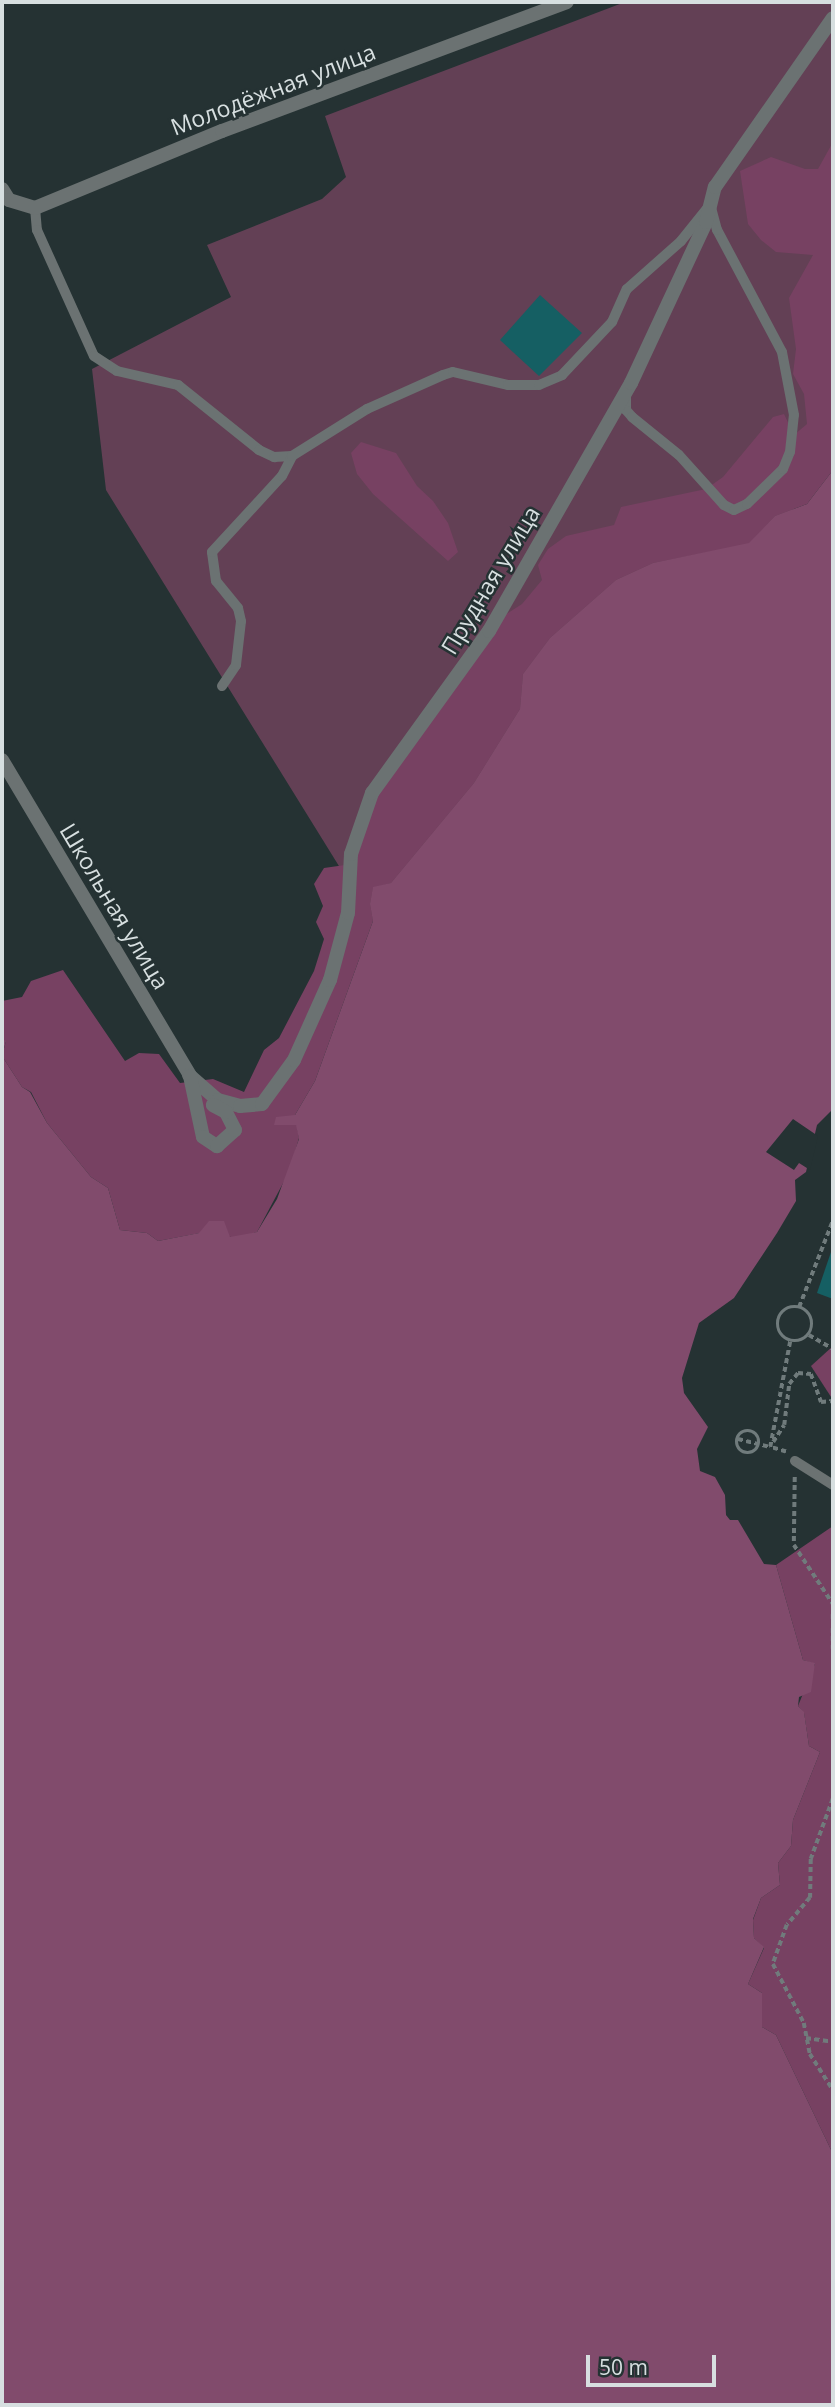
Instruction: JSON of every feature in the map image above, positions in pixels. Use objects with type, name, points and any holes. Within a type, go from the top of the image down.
[{"type":"street","name":"Молодёжная улица","points":[[36,208],[222,131],[567,2]]},
{"type":"street","name":"Прудная улица","points":[[189,1075],[218,1100],[240,1106],[262,1104],[294,1060],[330,980],[348,912],[351,854],[372,793],[489,631],[626,390],[711,204],[715,187],[748,134],[833,18]]},
{"type":"street","points":[[2,190],[9,200],[36,208]]},
{"type":"street","name":"Школьная улица","points":[[2,760],[189,1075],[233,1121],[235,1130],[225,1143],[209,1144],[203,1137],[189,1075]]},
{"type":"lane","points":[[36,208],[37,230],[94,356],[117,371],[178,385],[258,450],[274,457],[292,456],[367,409],[453,372],[508,385],[539,386],[562,375],[612,322],[627,289],[681,241],[711,204]]},
{"type":"lane","points":[[626,390],[626,410],[679,455],[724,505],[733,510],[747,504],[783,469],[790,452],[794,415],[782,352],[718,230],[711,204]]},
{"type":"lane","points":[[222,686],[236,665],[241,621],[238,608],[216,581],[212,552],[282,476],[292,456]]},
{"type":"lane","points":[[795,1461],[833,1485]]},
{"type":"path","points":[[799,1307],[833,1220]]},
{"type":"path","points":[[790,1341],[781,1334],[778,1323],[787,1309],[799,1307],[812,1318],[809,1335]]},
{"type":"path","points":[[790,1341],[809,1335],[833,1349]]},
{"type":"path","points":[[772,1445],[777,1398],[790,1341]]},
{"type":"path","points":[[772,1445],[784,1425],[789,1384],[798,1373],[811,1374],[821,1402],[833,1401]]},
{"type":"path","points":[[738,1439],[749,1432],[758,1444]]},
{"type":"path","points":[[738,1439],[745,1452],[758,1444]]},
{"type":"path","points":[[738,1439],[772,1445],[794,1456],[794,1545],[833,1604]]},
{"type":"path","points":[[833,1614],[833,1620]]},
{"type":"path","points":[[833,1628],[833,1649]]},
{"type":"path","points":[[833,1799],[811,1858],[810,1898],[787,1925],[773,1964],[804,2023],[810,2054],[833,2090]]},
{"type":"path","points":[[806,2038],[833,2042]]},
{"type":"shaded area","points":[[625,2],[833,2],[833,470],[373,921],[106,490],[92,369],[231,297],[207,245],[322,199],[346,177],[325,116]]},
{"type":"shaded area","points":[[833,142],[833,470],[807,504],[775,516],[749,544],[653,563],[616,580],[550,638],[523,674],[520,709],[474,783],[391,883],[373,888],[370,904],[373,921],[315,1081],[295,1115],[299,1138],[289,1172],[257,1232],[239,1238],[200,1233],[158,1241],[147,1233],[120,1230],[108,1188],[91,1177],[47,1123],[31,1092],[22,1087],[2,1056],[6,1041],[2,1041],[2,1001],[22,997],[31,981],[63,970],[125,1061],[139,1053],[159,1054],[180,1083],[213,1079],[244,1092],[264,1050],[279,1038],[314,971],[324,939],[316,922],[323,906],[314,884],[324,868],[352,864],[365,810],[497,620],[522,604],[542,580],[538,565],[548,549],[566,536],[614,525],[621,507],[706,489],[723,477],[773,417],[784,414],[794,435],[807,424],[804,394],[793,374],[796,349],[789,298],[813,255],[776,252],[761,240],[748,224],[740,171],[771,157],[805,169],[818,169]]},
{"type":"shaded area","points":[[361,442],[396,453],[417,486],[433,501],[448,523],[458,552],[448,561],[373,494],[357,474],[351,453]]},
{"type":"shaded area","points":[[833,470],[833,1109],[817,1125],[806,1172],[795,1180],[796,1201],[734,1298],[699,1323],[682,1378],[684,1393],[708,1427],[697,1449],[700,1471],[715,1477],[725,1495],[726,1515],[730,1520],[738,1520],[764,1564],[776,1565],[803,1660],[815,1663],[811,1692],[799,1697],[798,1706],[804,1712],[809,1746],[820,1752],[793,1820],[791,1846],[778,1863],[780,1885],[761,1898],[753,1919],[754,1938],[764,1947],[748,1984],[762,1993],[762,2027],[776,2035],[833,2154],[833,2405],[2,2405],[2,1056],[22,1087],[30,1092],[47,1123],[91,1177],[108,1188],[120,1230],[147,1233],[158,1241],[199,1233],[209,1221],[224,1221],[230,1237],[257,1232],[277,1199],[299,1139],[296,1125],[274,1125],[276,1117],[295,1115],[315,1081],[373,921],[370,904],[373,887],[391,883],[474,783],[520,709],[523,674],[550,638],[616,580],[653,563],[749,543],[775,516],[807,504]]},
{"type":"shaded area","points":[[2,1039],[6,1041],[2,1056]]},
{"type":"shaded area","points":[[833,1346],[833,1400],[811,1366]]},
{"type":"shaded area","points":[[833,1526],[833,2154],[776,2035],[762,2027],[762,1993],[748,1984],[764,1948],[754,1938],[753,1920],[761,1898],[780,1885],[778,1863],[791,1846],[793,1820],[820,1752],[809,1746],[804,1713],[798,1706],[815,1664],[803,1660],[776,1565]]},
{"type":"pier","points":[[793,1119],[818,1136],[810,1170],[799,1163],[794,1170],[766,1152]]},
{"type":"building","points":[[540,295],[582,333],[539,376],[500,340]]},
{"type":"building","points":[[833,1252],[833,1299],[817,1293]]}]
